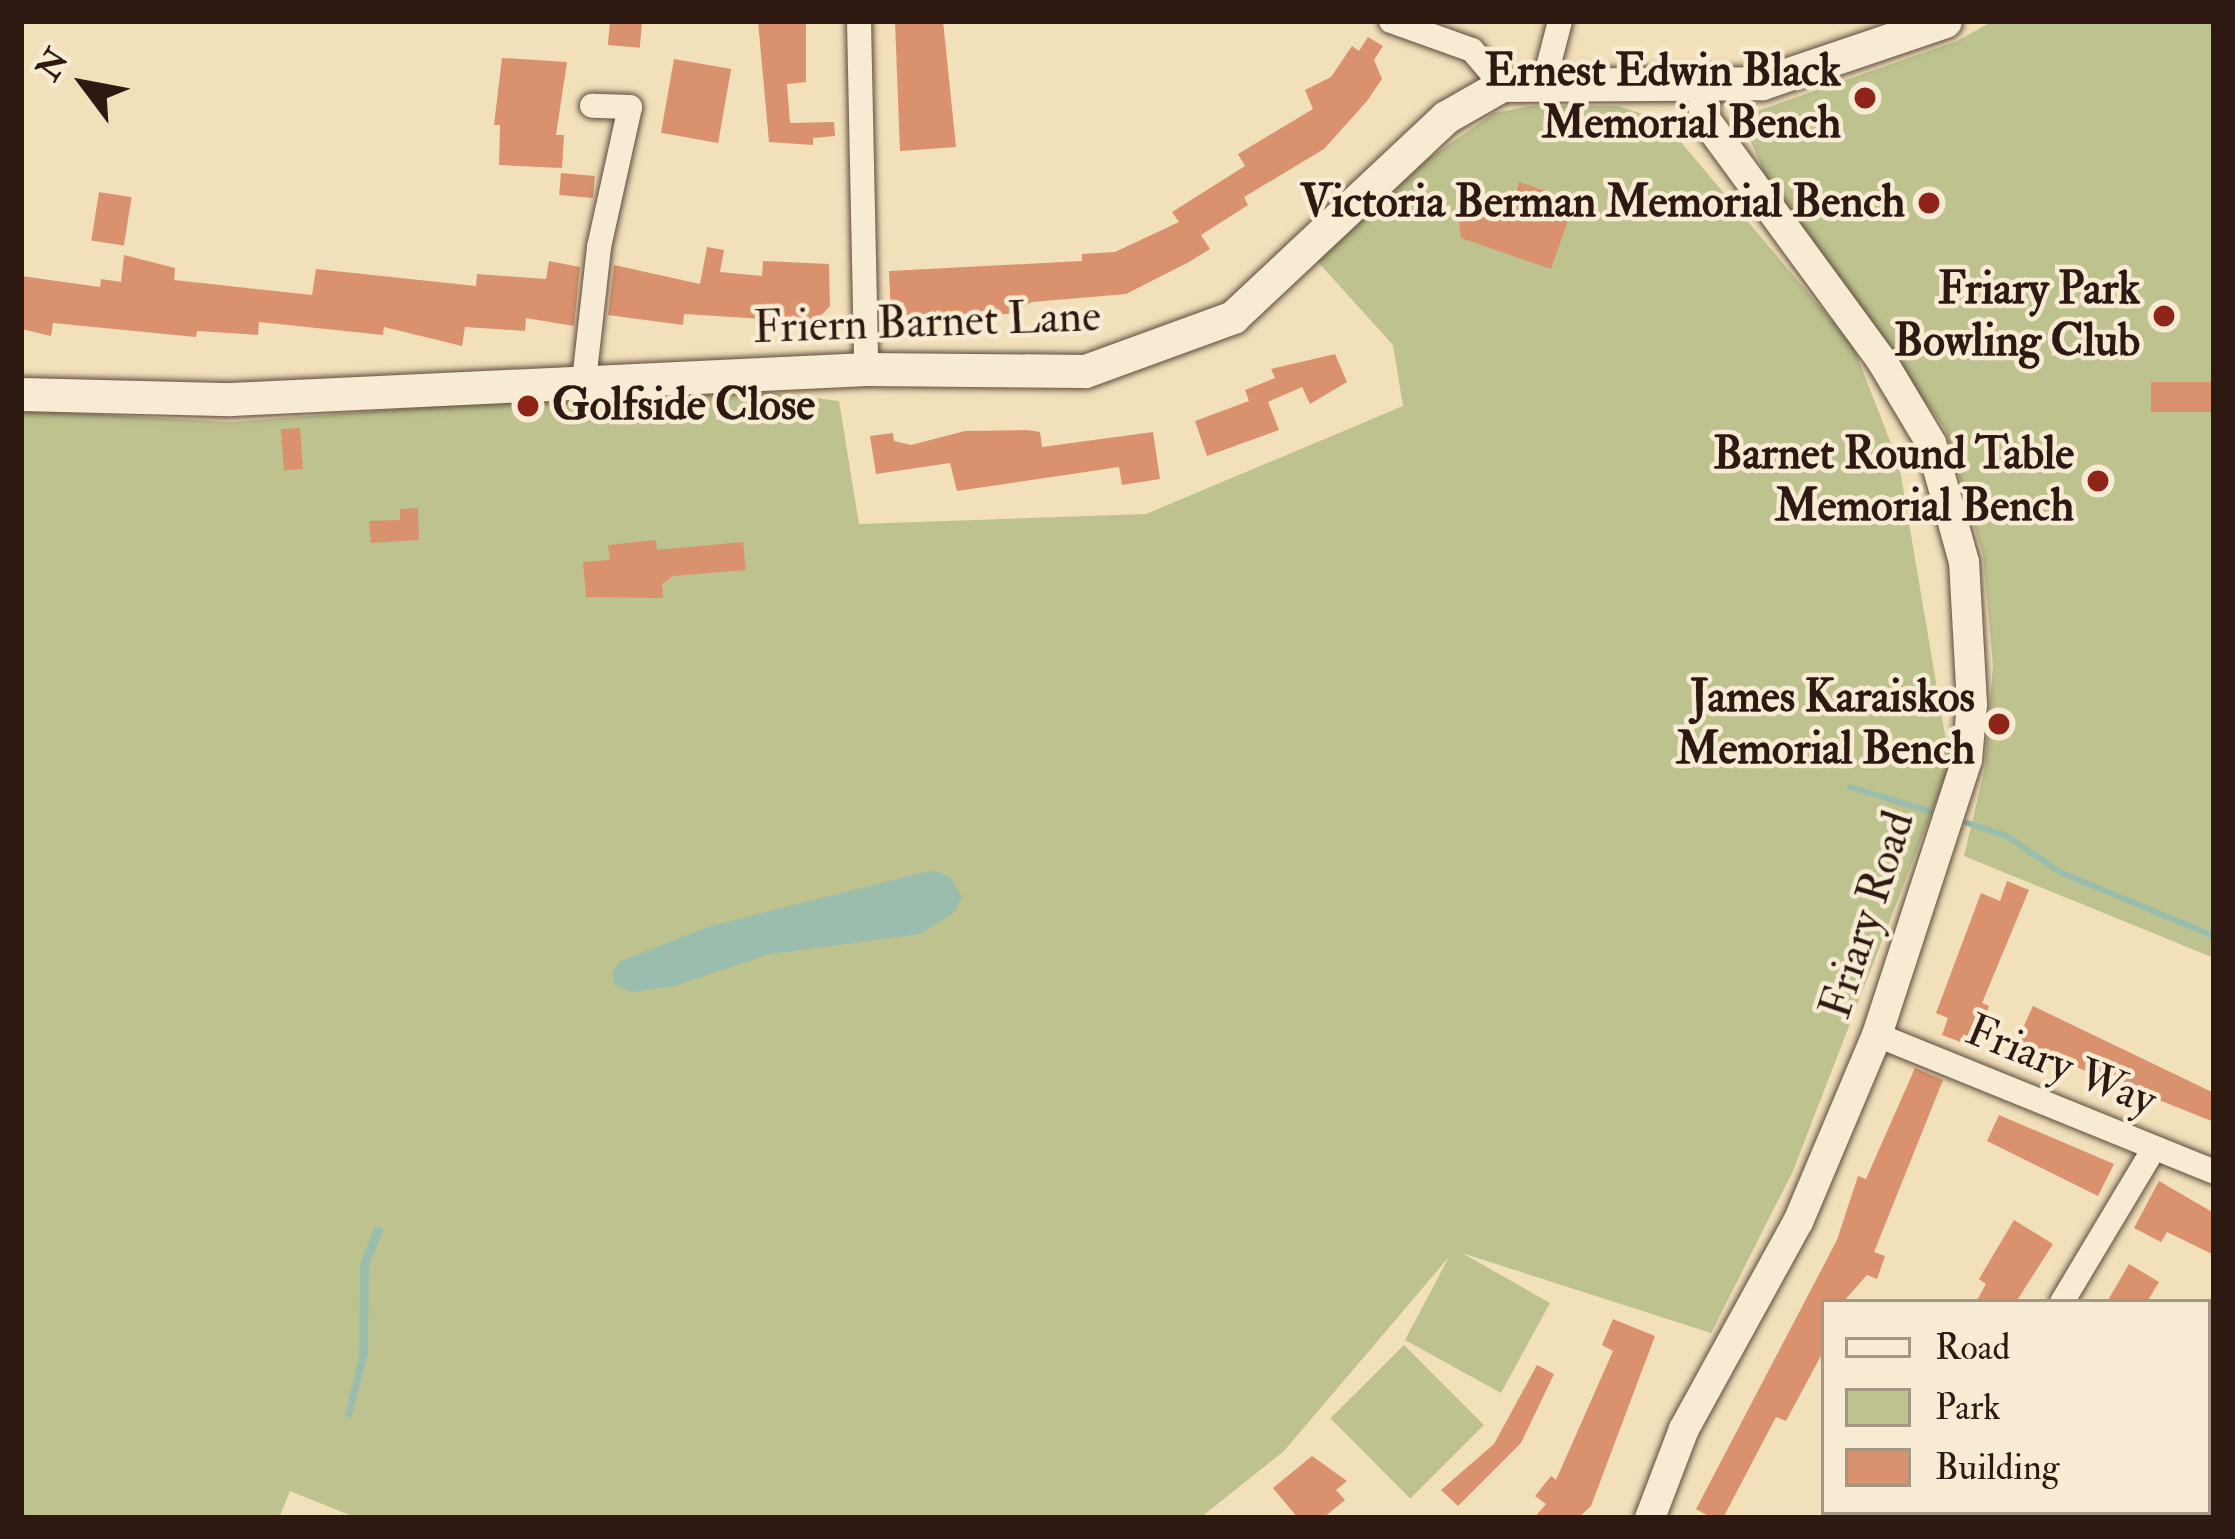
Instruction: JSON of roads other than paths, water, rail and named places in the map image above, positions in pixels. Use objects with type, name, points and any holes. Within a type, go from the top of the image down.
[{"type":"main road","name":"Friern Barnet Lane","points":[[21,394],[231,399],[866,369],[1085,371],[1233,317],[1446,117],[1502,86],[1784,77],[1945,21]]},
{"type":"street","points":[[859,21],[866,369]]},
{"type":"street","points":[[1391,21],[1472,50],[1502,86]]},
{"type":"street","points":[[1544,83],[1560,21]]},
{"type":"street","name":"Friary Road","points":[[1650,1518],[1684,1429],[1798,1222],[1877,1035],[1966,760],[1972,666],[1964,562],[1931,443],[1882,361],[1704,118],[1703,83]]},
{"type":"street","points":[[584,381],[598,248],[630,107],[592,106]]},
{"type":"street","name":"Friary Way","points":[[1877,1035],[2214,1172]]},
{"type":"street","points":[[2064,1299],[2153,1150]]},
{"type":"waterway","points":[[1850,787],[1929,811]]},
{"type":"waterway","points":[[1967,823],[2005,835],[2060,872],[2214,936]]},
{"type":"place","name":"Ernest Edwin Black Memorial Bench","points":[[1865,98]]},
{"type":"place","name":"Victoria Berman Memorial Bench","points":[[1929,203]]},
{"type":"place","name":"Friary Park Bowling Club","points":[[2164,316]]},
{"type":"place","name":"Golfside Close","points":[[528,406]]},
{"type":"place","name":"Barnet Round Table Memorial Bench","points":[[2098,481]]},
{"type":"place","name":"James Karaiskos Memorial Bench","points":[[1999,724]]}]
